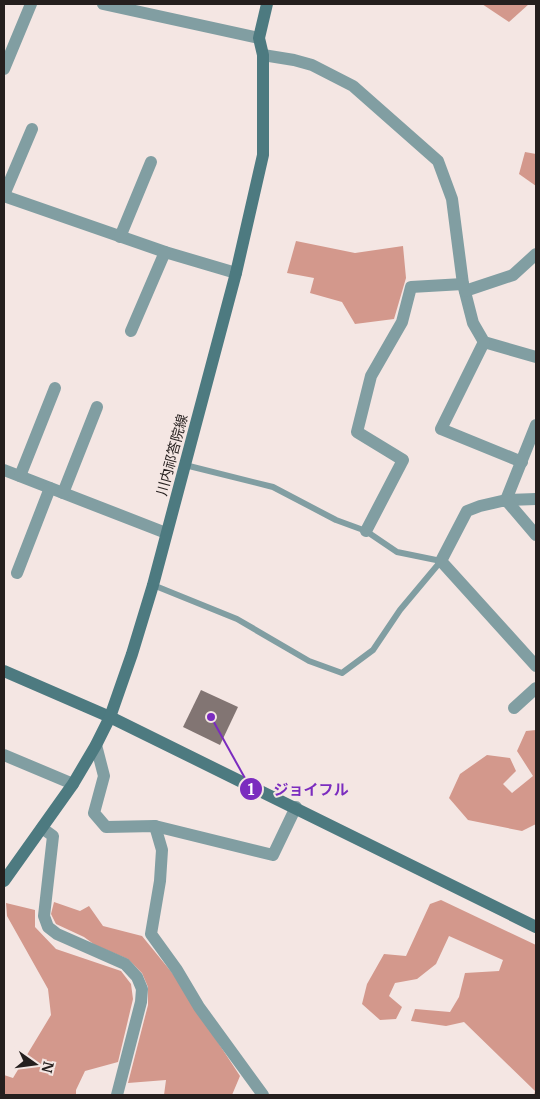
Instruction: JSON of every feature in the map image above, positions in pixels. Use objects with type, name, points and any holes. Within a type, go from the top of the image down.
[{"type":"main road","name":"川内祁答院線","points":[[4,881],[73,784],[96,745],[110,717],[153,585],[236,272],[263,155],[263,55],[259,38],[267,4]]},
{"type":"main road","points":[[4,671],[110,717],[296,807],[536,927]]},
{"type":"street","points":[[4,70],[31,4]]},
{"type":"street","points":[[103,4],[259,38]]},
{"type":"street","points":[[263,55],[312,65],[353,86],[438,161],[452,199],[464,287],[473,323],[484,342],[536,357]]},
{"type":"street","points":[[32,129],[4,196],[165,252],[236,272]]},
{"type":"street","points":[[120,237],[151,162]]},
{"type":"street","points":[[131,331],[165,252]]},
{"type":"street","points":[[366,531],[403,460],[357,432],[371,376],[402,322],[411,287],[464,287],[513,275],[536,254]]},
{"type":"street","points":[[484,342],[441,429],[522,462]]},
{"type":"street","points":[[20,476],[55,388]]},
{"type":"street","points":[[17,573],[97,407]]},
{"type":"street","points":[[506,500],[536,425]]},
{"type":"street","points":[[4,470],[166,533]]},
{"type":"street","points":[[536,499],[506,500],[468,511],[441,561],[536,666]]},
{"type":"street","points":[[506,500],[536,535]]},
{"type":"street","points":[[514,708],[536,688]]},
{"type":"street","points":[[96,745],[104,776],[94,813],[106,827],[155,826],[273,855],[296,807]]},
{"type":"street","points":[[4,755],[73,784]]},
{"type":"street","points":[[155,826],[162,850],[160,881],[151,934],[177,970],[199,1007],[263,1095]]},
{"type":"street","points":[[42,828],[53,836],[44,916],[48,928],[57,934],[125,964],[137,977],[142,989],[141,1002],[117,1095]]},
{"type":"lane","points":[[153,585],[236,619],[310,661],[342,673],[373,650],[400,610],[441,561],[397,552],[366,531],[336,520],[273,487],[185,465]]},
{"type":"shaded area","points":[[482,4],[529,4],[509,22]]},
{"type":"shaded area","points":[[525,152],[536,154],[536,186],[519,174]]},
{"type":"shaded area","points":[[296,241],[355,253],[403,246],[406,278],[394,319],[355,324],[342,302],[310,293],[314,278],[287,273]]},
{"type":"shaded area","points":[[536,730],[536,824],[522,831],[468,820],[449,798],[460,774],[487,755],[510,758],[516,771],[503,784],[512,793],[533,776],[517,751],[526,731]]},
{"type":"shaded area","points":[[441,900],[536,945],[536,1095],[534,1095],[535,1091],[464,1022],[446,1026],[411,1021],[415,1009],[450,1012],[459,997],[465,973],[499,971],[503,960],[449,936],[436,964],[417,979],[395,983],[389,996],[402,1007],[396,1019],[380,1020],[362,1004],[367,984],[384,954],[406,956],[430,904]]},
{"type":"shaded area","points":[[54,902],[80,911],[89,906],[103,926],[142,936],[173,974],[240,1076],[232,1095],[164,1095],[166,1080],[128,1083],[148,1005],[148,987],[142,973],[128,959],[95,945],[84,937],[56,924],[51,914]]},
{"type":"shaded area","points":[[6,903],[35,910],[35,927],[56,949],[121,971],[131,984],[133,999],[118,1062],[85,1071],[76,1090],[76,1095],[4,1095],[4,1075],[13,1078],[51,1015],[48,989],[7,916]]},
{"type":"building","points":[[201,690],[238,707],[220,745],[183,727]]},
{"type":"place","name":"ジョイフル","points":[[211,717]]}]
